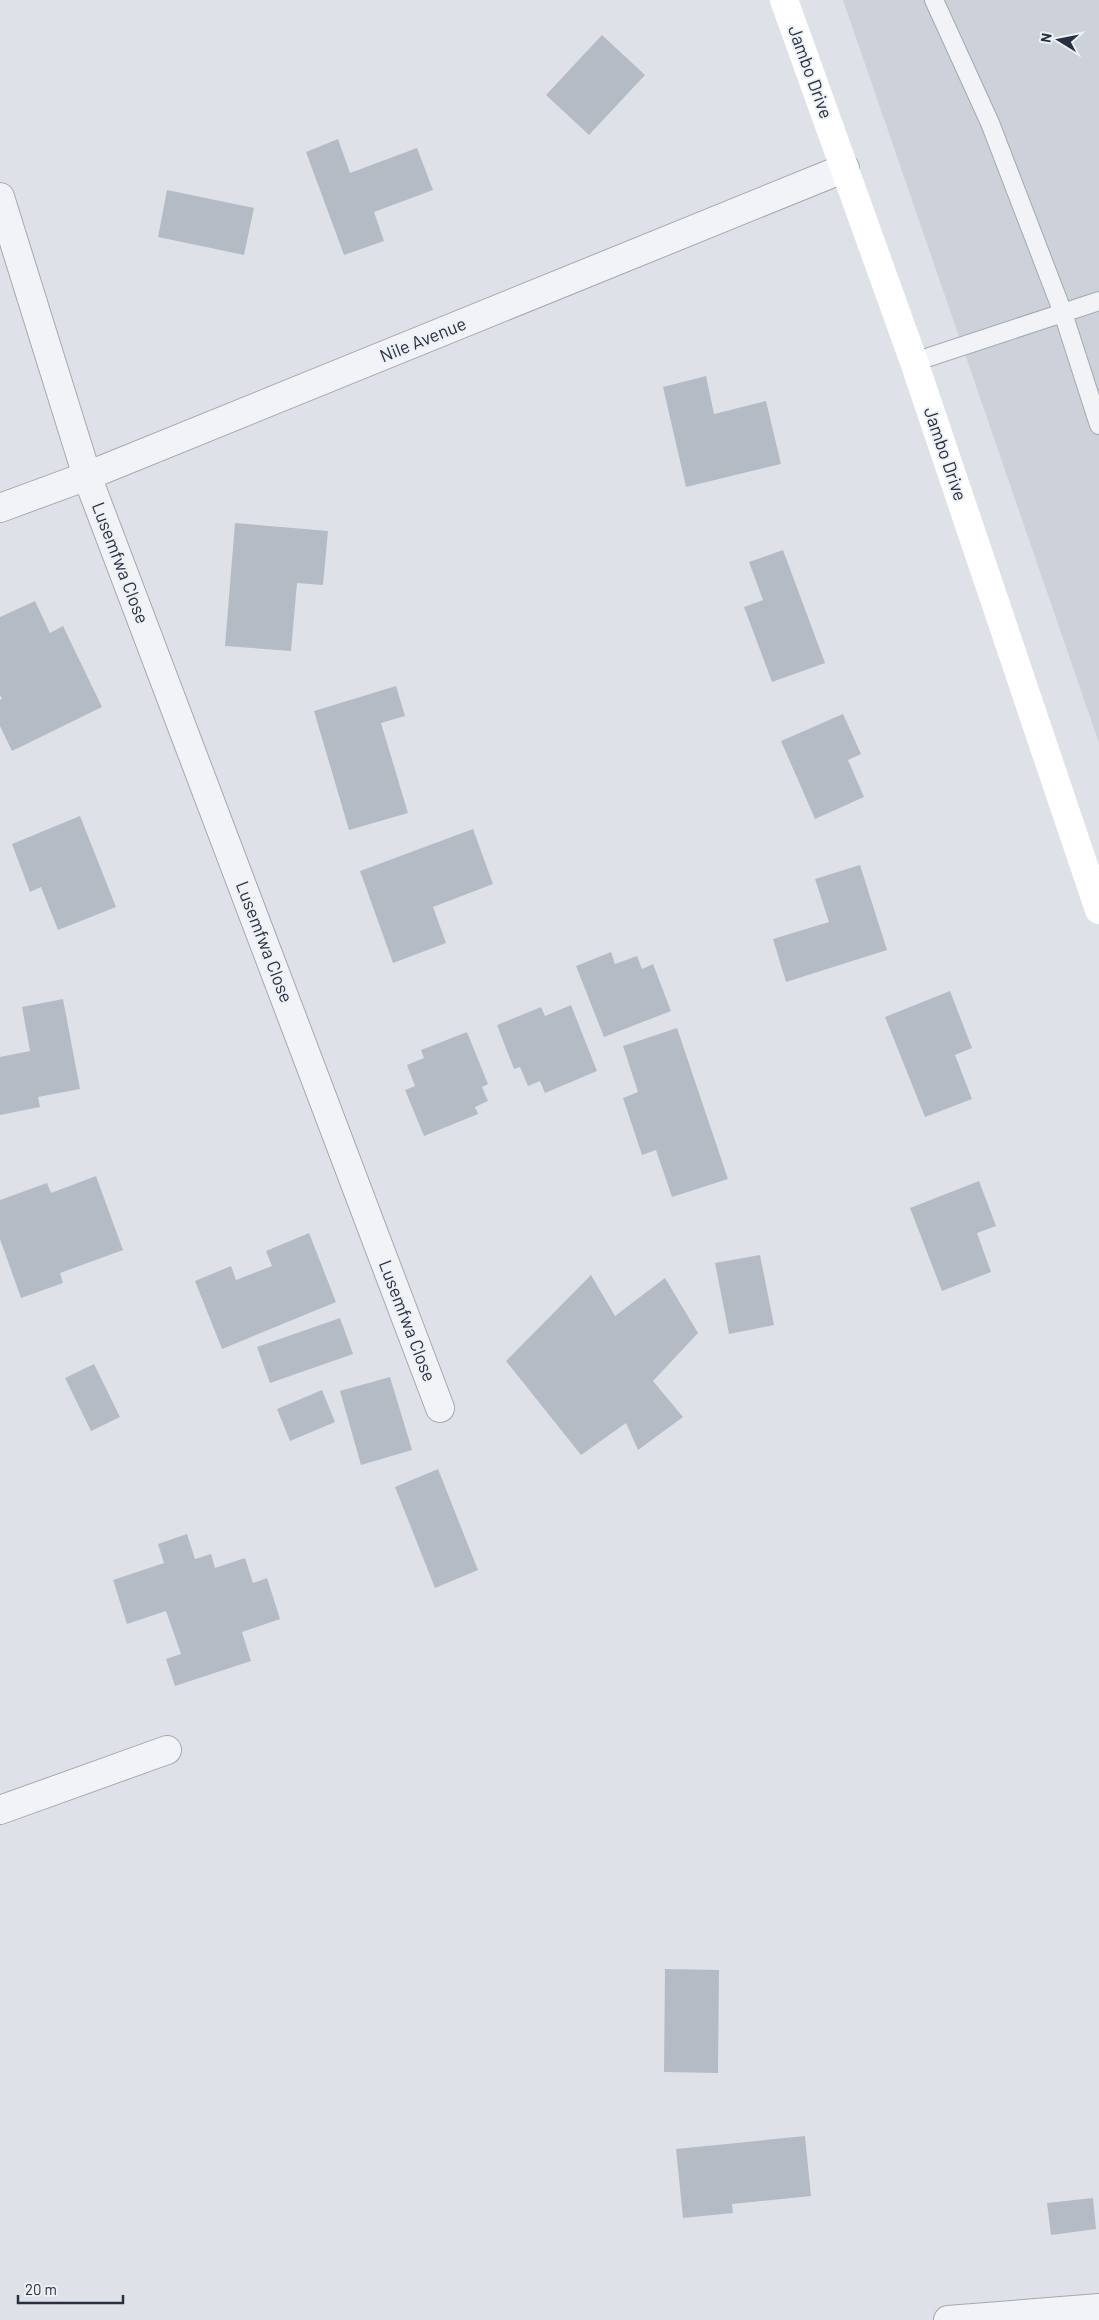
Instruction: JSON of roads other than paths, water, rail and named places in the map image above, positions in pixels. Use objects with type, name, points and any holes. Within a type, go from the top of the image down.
[{"type":"main road","name":"Jambo Drive","points":[[784,0],[914,362],[1099,910]]},
{"type":"street","name":"Nile Avenue","points":[[0,508],[87,476],[845,168]]},
{"type":"street","name":"Lusemfwa Close","points":[[0,197],[87,476],[440,1408]]},
{"type":"street","points":[[0,1810],[168,1750]]},
{"type":"street","points":[[948,2320],[1099,2308]]},
{"type":"lane","points":[[934,0],[990,123],[1063,314],[1099,425]]},
{"type":"lane","points":[[914,362],[1099,301]]}]
